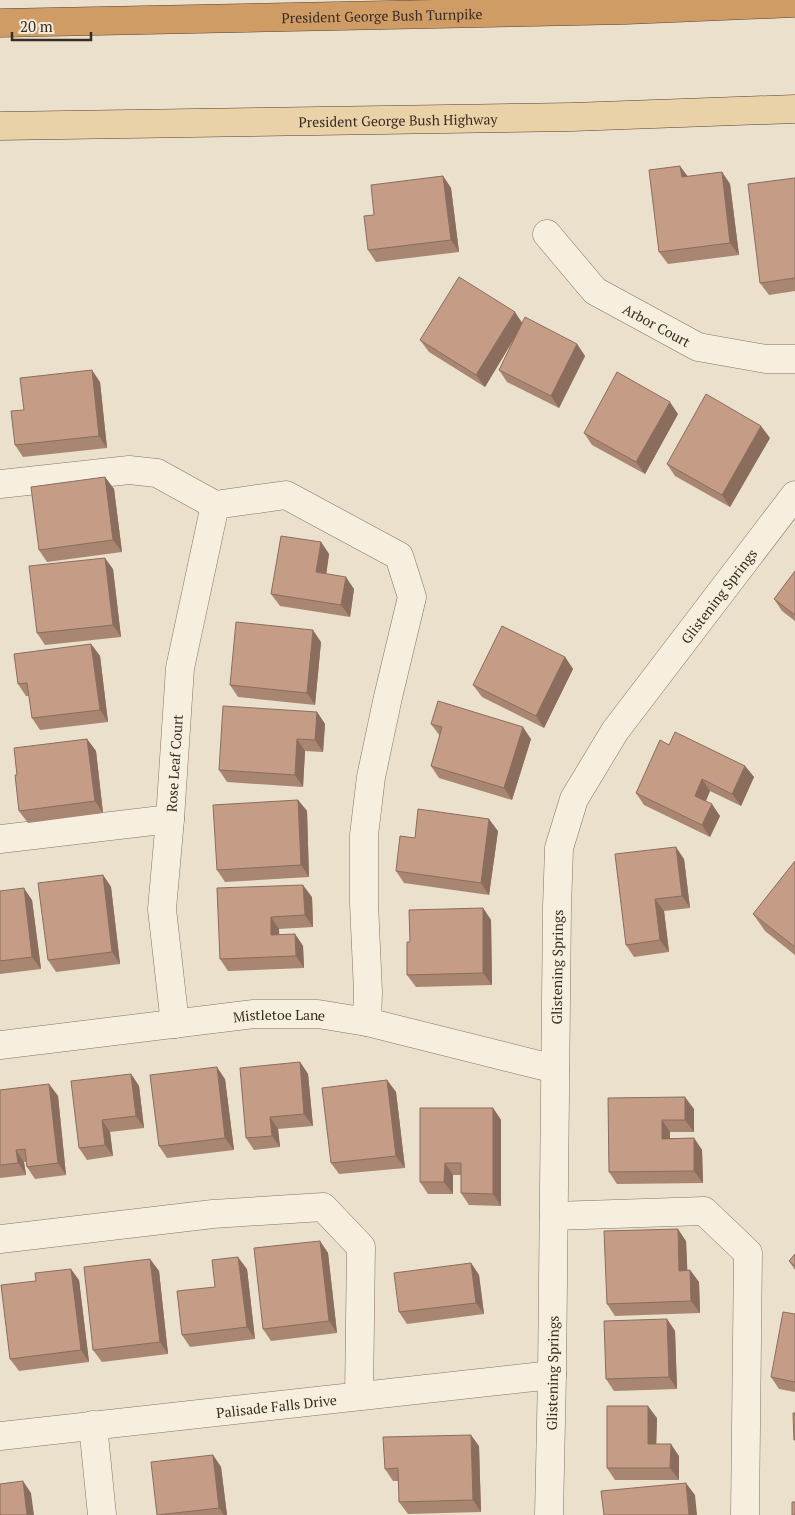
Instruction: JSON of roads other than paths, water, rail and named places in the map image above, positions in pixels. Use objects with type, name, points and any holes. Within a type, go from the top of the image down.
[{"type":"highway","name":"President George Bush Turnpike","points":[[0,23],[617,10],[795,3]]},
{"type":"main road","name":"President George Bush Highway","points":[[0,126],[562,118],[795,109]]},
{"type":"street","name":"Arbor Court","points":[[547,234],[595,291],[698,347],[766,359],[795,359]]},
{"type":"street","points":[[0,484],[129,470],[157,473],[215,504],[286,495],[399,556],[412,597],[371,777],[364,835],[367,1022]]},
{"type":"street","name":"Glistening Springs","points":[[549,1515],[559,848],[574,799],[615,731],[795,494]]},
{"type":"street","name":"Rose Leaf Court","points":[[175,1024],[162,909],[180,668],[215,504]]},
{"type":"street","points":[[0,838],[170,818]]},
{"type":"street","name":"Mistletoe Lane","points":[[0,1045],[254,1014],[318,1014],[367,1022],[555,1069]]},
{"type":"street","points":[[0,1239],[213,1214],[323,1207],[361,1247],[359,1396]]},
{"type":"street","points":[[554,1216],[704,1211],[748,1253],[745,1515]]},
{"type":"street","name":"Palisade Falls Drive","points":[[0,1436],[552,1375]]},
{"type":"street","points":[[93,1426],[102,1515]]}]
